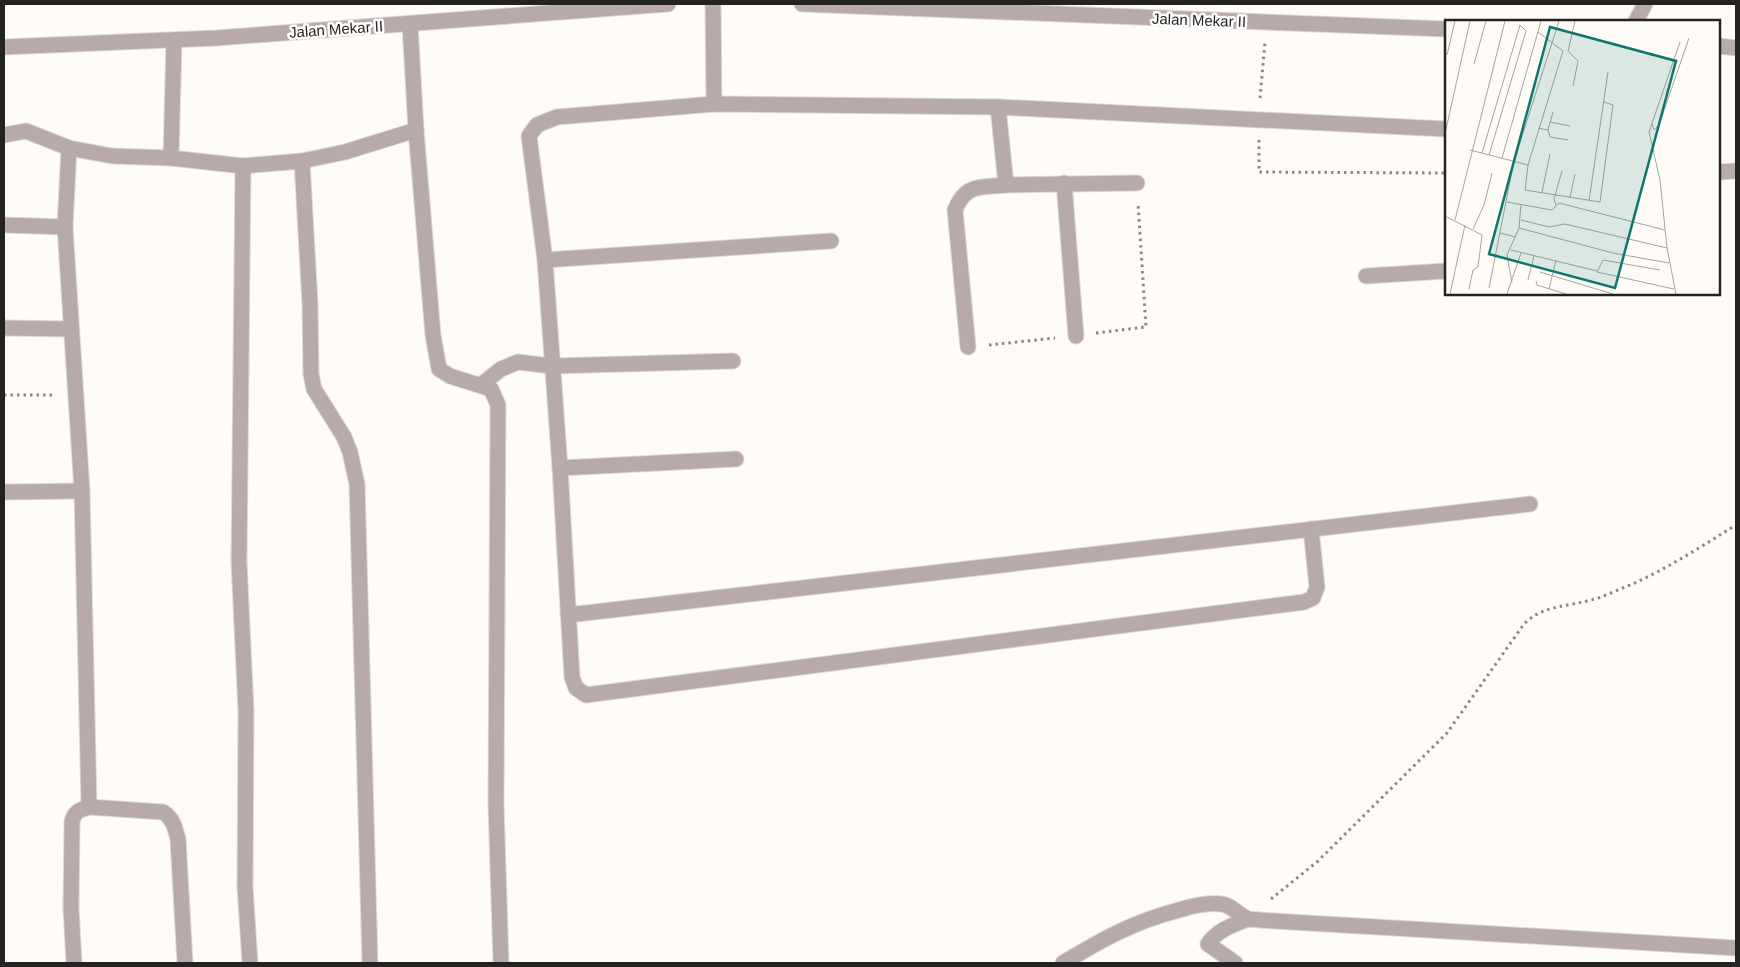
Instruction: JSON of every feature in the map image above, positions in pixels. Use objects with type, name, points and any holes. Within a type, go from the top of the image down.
[{"type":"street","name":"Jalan Mekar II","points":[[4,47],[174,40],[668,4]]},
{"type":"street","points":[[713,4],[714,104]]},
{"type":"street","name":"Jalan Mekar II","points":[[802,4],[1445,29]]},
{"type":"street","points":[[1637,20],[1645,4]]},
{"type":"street","points":[[410,24],[416,130],[433,335],[439,369],[450,376],[491,389],[498,405],[496,805],[501,963]]},
{"type":"street","points":[[171,158],[174,40]]},
{"type":"street","points":[[1720,46],[1736,48]]},
{"type":"street","points":[[1311,529],[1317,587],[1312,598],[1304,602],[586,695],[576,688],[572,677],[560,468],[545,260],[529,136],[537,124],[557,117],[714,104],[998,107],[1445,129]]},
{"type":"street","points":[[998,107],[1006,184]]},
{"type":"street","points":[[4,135],[26,131],[69,148],[112,156],[171,158],[243,166],[302,162],[345,152],[416,130]]},
{"type":"street","points":[[69,148],[65,226],[82,492],[89,807]]},
{"type":"street","points":[[302,162],[310,304],[310,374],[314,389],[344,437],[350,452],[357,484],[370,963]]},
{"type":"street","points":[[243,166],[239,562],[246,711],[245,888],[250,963]]},
{"type":"street","points":[[1720,172],[1736,171]]},
{"type":"street","points":[[1064,183],[1076,336]]},
{"type":"street","points":[[968,347],[955,210],[960,197],[970,189],[1006,184],[1137,183]]},
{"type":"street","points":[[4,224],[65,226]]},
{"type":"street","points":[[545,260],[831,241]]},
{"type":"street","points":[[1366,276],[1445,271]]},
{"type":"street","points":[[4,328],[71,330]]},
{"type":"street","points":[[482,385],[502,369],[518,362],[552,366],[733,361]]},
{"type":"street","points":[[560,468],[736,459]]},
{"type":"street","points":[[4,492],[82,492]]},
{"type":"street","points":[[568,614],[1530,504]]},
{"type":"street","points":[[74,963],[71,908],[72,822],[73,814],[89,807],[163,812],[174,824],[178,839],[185,963]]},
{"type":"street","points":[[1063,963],[1108,936],[1135,923],[1200,905],[1222,904],[1239,913],[1736,948]]},
{"type":"street","points":[[1235,963],[1208,944],[1239,913]]},
{"type":"path","points":[[1266,22],[1259,120],[1259,172],[1445,173]]},
{"type":"path","points":[[968,347],[1146,327],[1137,183]]},
{"type":"path","points":[[4,395],[76,395]]},
{"type":"path","points":[[1239,913],[1318,861],[1447,733],[1524,624],[1534,615],[1547,610],[1592,600],[1631,584],[1688,555],[1736,525]]}]
